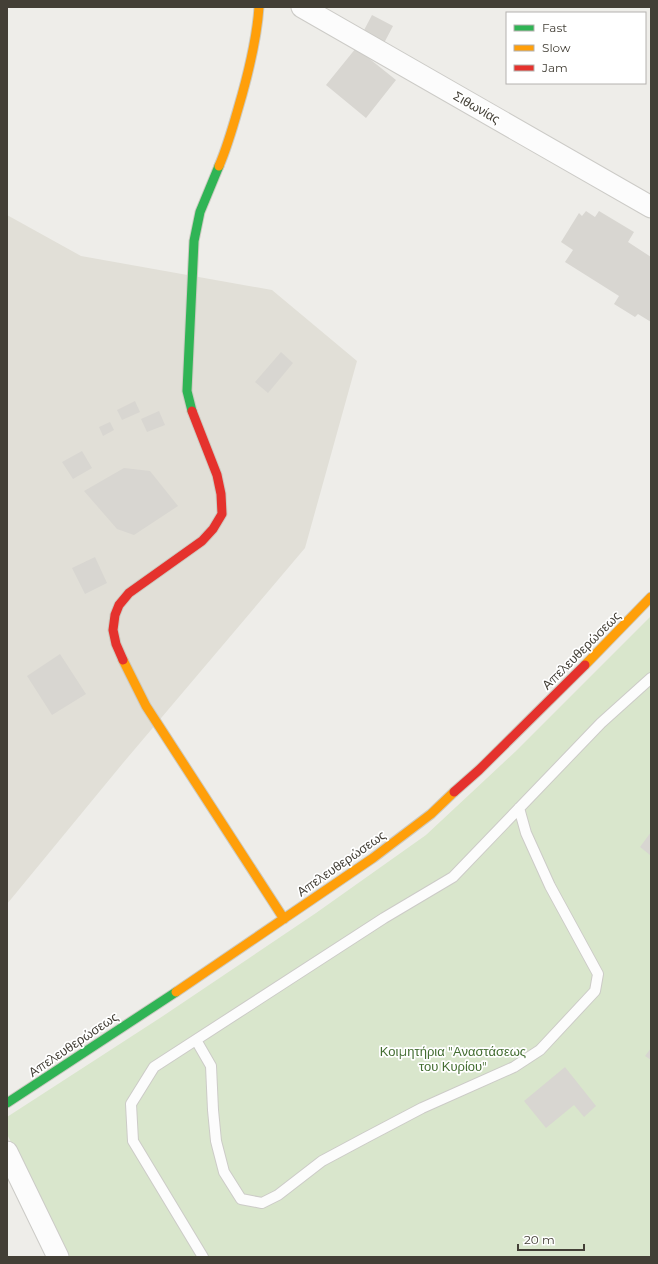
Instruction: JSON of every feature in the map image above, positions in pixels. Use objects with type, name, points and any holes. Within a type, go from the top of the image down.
[{"type":"street","points":[[259,7],[258,27],[252,56],[229,142],[200,212],[194,241],[187,391],[193,413],[217,475],[221,494],[222,514],[213,529],[202,541],[129,594],[119,605],[115,615],[113,630],[116,644],[123,661],[146,706],[284,919]]},
{"type":"street","name":"Σιθωνίας","points":[[302,7],[651,207]]},
{"type":"street","name":"Απελευθερώσεως","points":[[7,1103],[222,962],[373,858],[431,814],[489,760],[603,647],[651,597]]},
{"type":"street","points":[[7,1152],[58,1257]]},
{"type":"lane","points":[[203,1257],[133,1141],[131,1104],[154,1067],[384,918],[453,877],[601,723],[651,678]]},
{"type":"lane","points":[[196,1040],[211,1066],[216,1141],[224,1172],[241,1199],[262,1203],[278,1195],[328,1158],[422,1108],[514,1067],[540,1050],[596,991],[598,974],[550,886],[526,832],[519,808]]},
{"type":"shaded area","points":[[7,215],[81,256],[272,290],[357,361],[305,548],[123,763],[7,904]]},
{"type":"green space","name":"Κοιμητήρια \"Αναστάσεως του Κυρίου\"","points":[[651,616],[651,1257],[67,1257],[7,1134],[7,1117],[163,1016],[316,913],[426,835],[516,751]]},
{"type":"building","points":[[372,15],[393,26],[383,45],[362,34]]},
{"type":"building","points":[[356,48],[396,80],[366,118],[326,85]]},
{"type":"building","points":[[586,211],[595,217],[599,211],[634,232],[628,242],[651,257],[651,322],[638,314],[635,317],[614,304],[619,296],[565,262],[573,250],[561,242],[579,213],[582,216]]},
{"type":"building","points":[[281,352],[293,363],[268,393],[255,382]]},
{"type":"building","points":[[135,401],[140,412],[122,420],[117,410]]},
{"type":"building","points":[[159,411],[165,425],[147,432],[141,419]]},
{"type":"building","points":[[110,422],[114,430],[103,436],[99,427]]},
{"type":"building","points":[[82,451],[92,468],[73,479],[62,462]]},
{"type":"building","points":[[124,468],[150,471],[178,506],[134,535],[117,529],[84,491]]},
{"type":"building","points":[[95,557],[107,583],[85,594],[72,568]]},
{"type":"building","points":[[60,654],[86,694],[52,715],[27,676]]},
{"type":"building","points":[[651,832],[651,854],[650,855],[640,847]]},
{"type":"building","points":[[651,1048],[651,1060],[645,1056]]},
{"type":"building","points":[[565,1067],[596,1106],[584,1117],[574,1105],[546,1128],[524,1101]]},
{"type":"traffic: fast","points":[[192,411],[187,391],[194,241],[200,212],[219,166]]},
{"type":"traffic: fast","points":[[7,1103],[176,992]]},
{"type":"traffic: slow","points":[[219,166],[232,131],[248,73],[255,40],[259,7]]},
{"type":"traffic: slow","points":[[585,665],[651,597]]},
{"type":"traffic: slow","points":[[123,660],[146,706],[284,919]]},
{"type":"traffic: slow","points":[[176,992],[373,858],[431,814],[454,792]]},
{"type":"traffic: jam","points":[[123,660],[116,644],[113,630],[115,615],[119,605],[129,593],[202,541],[213,529],[222,514],[221,494],[217,475],[192,411]]},
{"type":"traffic: jam","points":[[454,792],[479,770],[585,665]]}]
